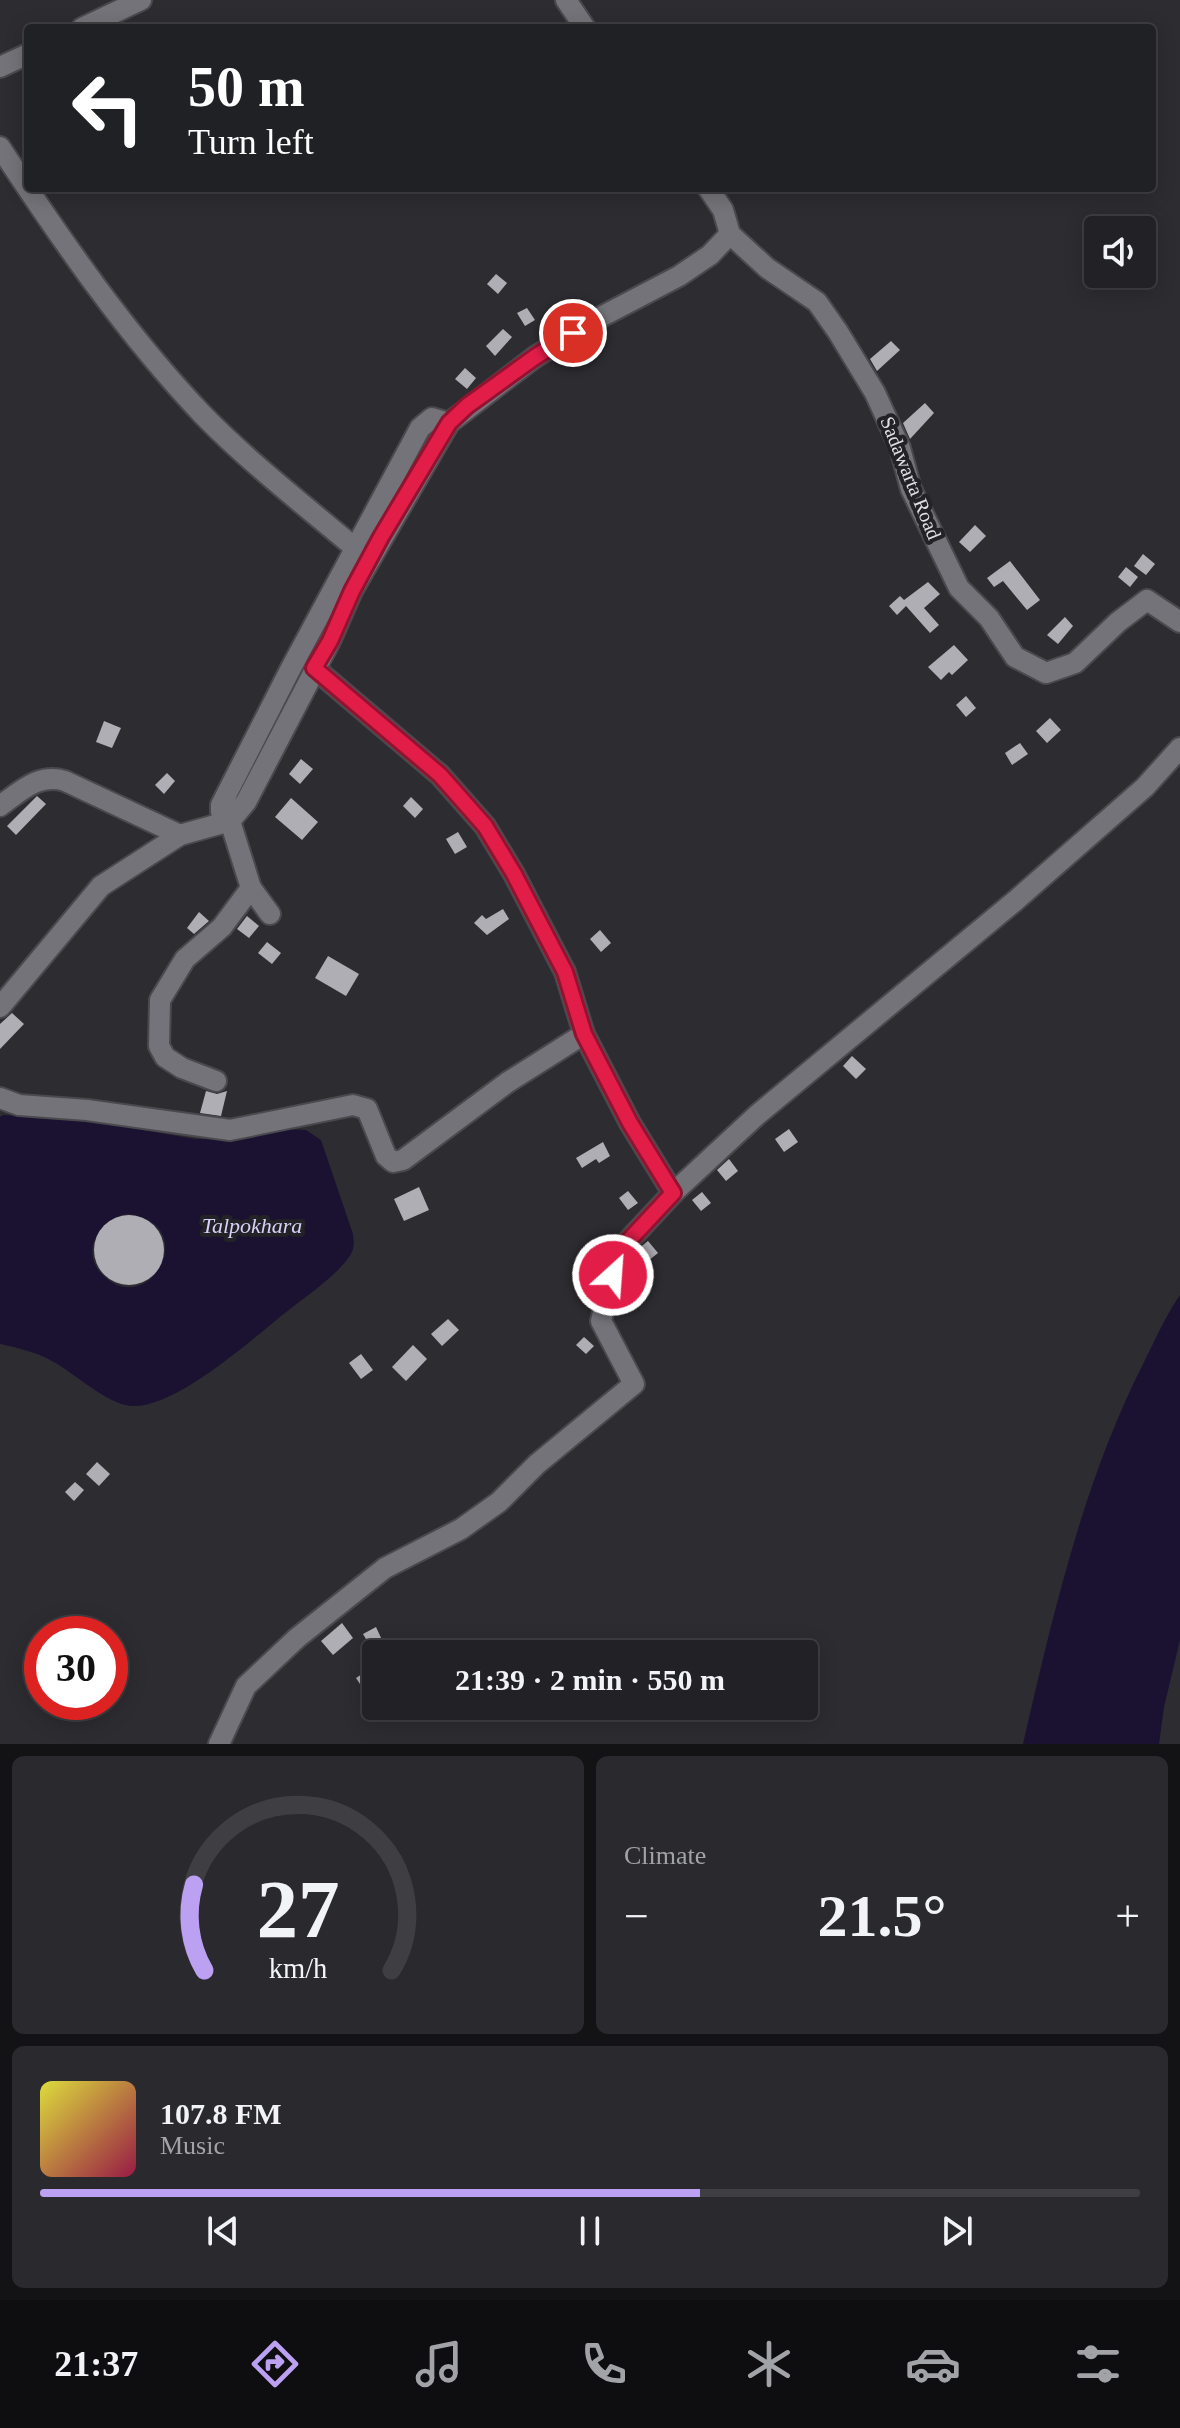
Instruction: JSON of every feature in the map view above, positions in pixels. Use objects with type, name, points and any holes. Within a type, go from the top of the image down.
[{"type":"street","points":[[90,24],[141,0]]},
{"type":"street","points":[[566,0],[582,24]]},
{"type":"street","points":[[0,67],[24,56]]},
{"type":"street","points":[[0,147],[24,183]]},
{"type":"street","points":[[30,192],[144,350],[205,417],[293,498],[355,548]]},
{"type":"street","name":"Sadawarta Road","points":[[711,192],[723,210],[730,234],[767,268],[817,302],[838,332],[875,393],[900,448],[911,489],[959,588],[989,618],[1015,657],[1046,673],[1075,663],[1118,622],[1147,600],[1180,622]]},
{"type":"street","points":[[0,1007],[101,886],[180,835],[230,821],[246,802],[330,641],[352,591],[449,423],[467,406],[535,357],[593,321],[679,276],[710,255],[730,234]]},
{"type":"street","points":[[270,914],[251,888],[230,821],[221,812],[221,805],[420,428],[432,418],[449,423]]},
{"type":"street","points":[[314,668],[440,775],[485,826],[565,972],[584,1034],[630,1123],[673,1193]]},
{"type":"street","points":[[219,1744],[246,1686],[297,1638],[385,1568],[461,1529],[499,1502],[537,1464],[634,1384],[601,1321],[618,1252],[673,1193],[757,1115],[1015,901],[1145,787],[1180,748]]},
{"type":"street","points":[[0,806],[29,785],[50,776],[180,835]]},
{"type":"street","points":[[216,1081],[182,1068],[165,1057],[159,1046],[160,1000],[185,959],[222,927],[251,888]]},
{"type":"street","points":[[0,1098],[19,1105],[87,1110],[230,1130],[353,1105],[367,1109],[386,1156],[393,1162],[403,1160],[508,1082],[584,1034]]},
{"type":"water","name":"Talpokhara","points":[[0,1117],[79,1119],[195,1139],[227,1139],[281,1129],[306,1130],[321,1140],[353,1234],[352,1251],[327,1280],[190,1385],[149,1404],[131,1406],[111,1400],[46,1358],[0,1344]],"holes":[[[127,1214],[150,1221],[162,1234],[165,1250],[160,1266],[150,1279],[135,1287],[119,1285],[101,1273],[95,1264],[93,1245],[102,1228]]]},
{"type":"water","points":[[1180,1295],[1180,1640],[1164,1707],[1159,1744],[1023,1744],[1072,1548],[1104,1452],[1123,1405]]},
{"type":"building","points":[[496,274],[507,283],[498,294],[487,284]]},
{"type":"building","points":[[527,308],[535,320],[525,326],[517,313]]},
{"type":"building","points":[[503,329],[512,337],[495,356],[486,346]]},
{"type":"building","points":[[891,341],[900,350],[877,371],[870,359]]},
{"type":"building","points":[[465,368],[476,378],[467,389],[455,379]]},
{"type":"building","points":[[925,403],[934,413],[910,439],[903,423]]},
{"type":"building","points":[[975,525],[986,536],[970,552],[959,542]]},
{"type":"building","points":[[1143,554],[1155,564],[1146,575],[1134,566]]},
{"type":"building","points":[[1010,561],[1040,600],[1027,610],[1003,581],[994,587],[987,578]]},
{"type":"building","points":[[1126,567],[1138,577],[1130,587],[1118,577]]},
{"type":"building","points":[[928,582],[940,594],[924,608],[939,625],[930,633],[906,606],[897,615],[889,606],[900,596],[904,600]]},
{"type":"building","points":[[1065,617],[1073,626],[1058,644],[1047,635]]},
{"type":"building","points":[[954,645],[968,660],[952,675],[949,672],[941,680],[928,667]]},
{"type":"building","points":[[966,696],[976,708],[966,717],[956,705]]},
{"type":"building","points":[[1050,718],[1061,730],[1047,743],[1036,731]]},
{"type":"building","points":[[104,721],[121,728],[112,748],[96,742]]},
{"type":"building","points":[[1020,743],[1028,754],[1012,765],[1005,753]]},
{"type":"building","points":[[301,759],[313,769],[300,784],[289,774]]},
{"type":"building","points":[[167,773],[175,781],[164,794],[155,785]]},
{"type":"building","points":[[37,796],[46,804],[16,835],[7,826]]},
{"type":"building","points":[[411,797],[423,809],[415,818],[403,806]]},
{"type":"building","points":[[291,798],[318,822],[302,840],[275,817]]},
{"type":"building","points":[[458,832],[467,847],[455,854],[446,839]]},
{"type":"building","points":[[503,909],[509,919],[487,935],[474,923],[482,915],[486,919]]},
{"type":"building","points":[[199,912],[209,921],[194,934],[187,928]]},
{"type":"building","points":[[247,916],[259,926],[249,938],[237,929]]},
{"type":"building","points":[[600,930],[611,943],[601,952],[590,939]]},
{"type":"building","points":[[267,942],[281,953],[272,964],[258,953]]},
{"type":"building","points":[[328,956],[359,974],[346,996],[315,978]]},
{"type":"building","points":[[12,1013],[24,1024],[0,1049],[0,1024]]},
{"type":"building","points":[[852,1056],[866,1069],[856,1079],[843,1066]]},
{"type":"building","points":[[206,1091],[217,1094],[227,1091],[221,1116],[200,1113]]},
{"type":"building","points":[[789,1129],[798,1142],[784,1152],[775,1139]]},
{"type":"building","points":[[603,1142],[610,1156],[599,1163],[596,1159],[582,1168],[576,1158]]},
{"type":"building","points":[[729,1159],[738,1171],[726,1181],[717,1170]]},
{"type":"building","points":[[419,1187],[429,1210],[404,1221],[394,1199]]},
{"type":"building","points":[[628,1191],[638,1203],[628,1210],[619,1198]]},
{"type":"building","points":[[702,1192],[711,1203],[701,1211],[692,1200]]},
{"type":"building","points":[[129,1215],[154,1225],[164,1250],[154,1275],[129,1285],[104,1275],[94,1250],[104,1225]]},
{"type":"building","points":[[648,1241],[658,1253],[648,1261],[638,1249]]},
{"type":"building","points":[[628,1285],[642,1299],[631,1310],[620,1299]]},
{"type":"building","points":[[448,1319],[459,1330],[442,1346],[431,1334]]},
{"type":"building","points":[[584,1337],[594,1346],[586,1354],[576,1345]]},
{"type":"building","points":[[413,1345],[427,1359],[406,1381],[392,1367]]},
{"type":"building","points":[[361,1354],[373,1370],[361,1379],[349,1363]]},
{"type":"building","points":[[97,1462],[110,1474],[99,1486],[86,1474]]},
{"type":"building","points":[[75,1482],[84,1490],[74,1501],[65,1492]]},
{"type":"building","points":[[342,1623],[353,1638],[333,1655],[321,1641]]},
{"type":"building","points":[[376,1627],[382,1640],[366,1640],[363,1634]]},
{"type":"route","points":[[573,333],[467,406],[449,423],[381,537],[314,668],[440,775],[485,826],[565,972],[584,1034],[630,1123],[673,1193],[618,1252],[613,1275]]}]
